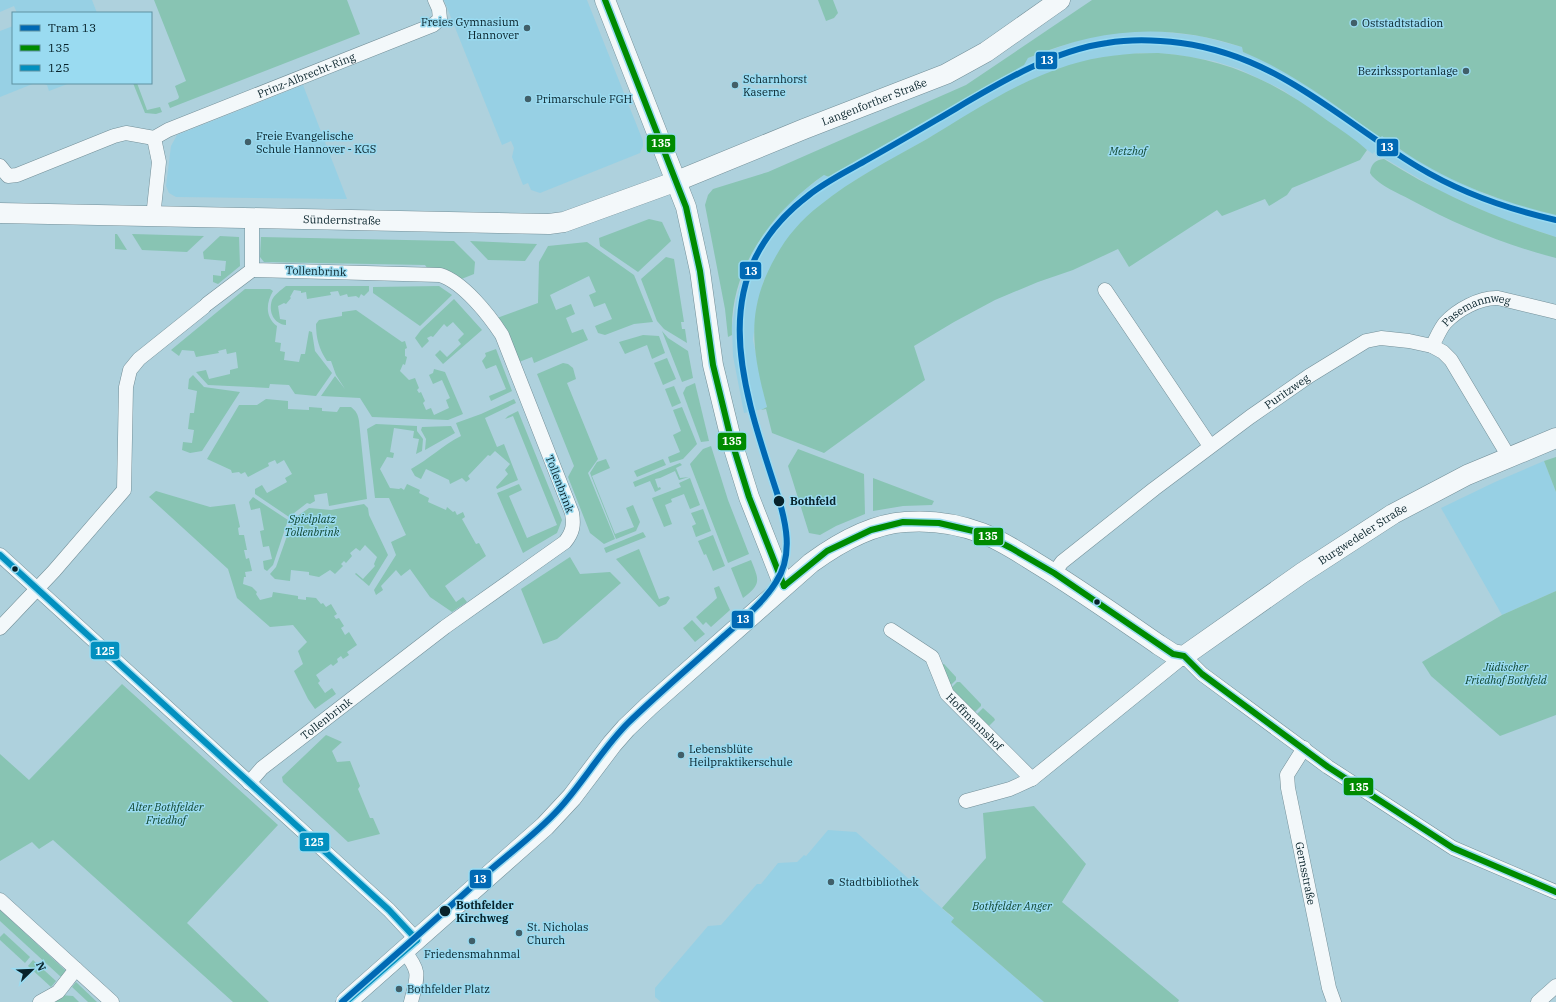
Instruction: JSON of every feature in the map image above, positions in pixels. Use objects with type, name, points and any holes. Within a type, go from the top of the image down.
[{"type":"main road","points":[[605,0],[686,207],[693,237],[706,312],[710,351],[731,439],[751,503],[784,586]]},
{"type":"main road","name":"Langenforther Straße","points":[[676,181],[946,74],[986,52],[1060,0]]},
{"type":"main road","name":"Sündernstraße","points":[[0,213],[549,224],[580,216],[676,181]]},
{"type":"main road","name":"Burgwedeler Straße","points":[[1184,656],[1302,573],[1393,514],[1467,475],[1509,456],[1556,438]]},
{"type":"main road","points":[[346,1002],[559,813],[612,744],[649,706],[784,586],[827,551],[871,530],[903,522],[939,523],[982,533],[1054,573],[1159,646],[1174,654],[1184,656]]},
{"type":"street","name":"Prinz-Albrecht-Ring","points":[[154,138],[168,130],[433,25],[440,19],[439,9],[435,0]]},
{"type":"street","points":[[0,166],[8,176],[17,175],[126,133],[154,138],[159,162],[153,217]]},
{"type":"street","points":[[0,628],[37,590],[124,490],[126,387],[130,370],[139,359],[252,270],[252,219]]},
{"type":"street","name":"Tollenbrink","points":[[249,783],[262,768],[445,627],[565,542],[572,533],[574,524],[572,513],[502,334],[493,321],[450,278],[440,275],[252,270]]},
{"type":"street","points":[[1105,290],[1210,446]]},
{"type":"street","name":"Pasemannweg","points":[[1432,346],[1444,324],[1456,314],[1488,297],[1556,312]]},
{"type":"street","name":"Puritzweg","points":[[1054,573],[1067,558],[1210,446],[1309,376],[1366,341],[1381,338],[1409,341],[1432,346],[1443,352],[1451,360],[1509,456]]},
{"type":"street","points":[[0,555],[389,910],[410,946],[418,974],[411,1002]]},
{"type":"street","name":"Hoffmannshof","points":[[891,630],[932,657],[947,694],[1032,779]]},
{"type":"street","points":[[966,801],[1010,789],[1032,779],[1184,656],[1202,674],[1328,767],[1453,848],[1556,892]]},
{"type":"street","name":"Gernsstraße","points":[[1304,748],[1287,775],[1288,788],[1329,988],[1334,1002]]},
{"type":"street","points":[[0,900],[112,1002]]},
{"type":"street","points":[[40,1002],[58,992],[76,970]]},
{"type":"street","points":[[1538,1002],[1556,986]]},
{"type":"shaded area","points":[[0,0],[92,0],[97,12],[17,12],[14,6],[0,12]]},
{"type":"shaded area","points":[[444,0],[587,0],[643,141],[643,146],[640,153],[540,193],[531,190],[528,183],[523,185],[512,157],[514,148],[511,141],[502,145]]},
{"type":"shaded area","points":[[12,26],[12,84],[32,84],[0,97],[0,31]]},
{"type":"shaded area","points":[[1148,30],[1200,36],[1242,47],[1243,52],[1264,60],[1298,79],[1380,137],[1382,136],[1393,146],[1439,172],[1487,195],[1556,215],[1556,237],[1502,219],[1440,191],[1374,152],[1373,154],[1283,90],[1239,69],[1214,61],[1171,54],[1141,53],[1097,58],[1056,70],[1016,88],[857,179],[828,199],[764,280],[757,305],[753,340],[767,408],[744,413],[733,356],[732,326],[736,300],[743,274],[754,250],[768,228],[793,199],[824,175],[829,177],[1023,65],[1028,58],[1082,39],[1117,32]]},
{"type":"shaded area","points":[[44,84],[67,84],[49,91],[47,85]]},
{"type":"shaded area","name":"Freie Evangelische Schule Hannover - KGS","points":[[303,85],[347,199],[176,197],[169,193],[166,186],[171,146],[177,135]]},
{"type":"shaded area","points":[[1544,461],[1556,492],[1556,591],[1502,615],[1441,508],[1495,482]]},
{"type":"shaded area","points":[[828,830],[856,832],[954,919],[951,922],[1044,1002],[661,1002],[655,997],[655,988],[708,926],[721,925],[757,884],[761,884],[778,863],[797,862],[804,855],[806,856]]},
{"type":"green space","points":[[154,0],[347,0],[360,34],[170,108],[168,103],[178,99],[179,97],[175,86],[186,81]]},
{"type":"green space","points":[[818,0],[833,0],[838,13],[834,18],[826,21]]},
{"type":"green space","points":[[1092,0],[1556,0],[1556,215],[1509,202],[1464,185],[1443,175],[1422,163],[1382,136],[1380,138],[1331,102],[1297,80],[1262,60],[1243,52],[1242,47],[1214,39],[1187,34],[1134,32],[1108,35],[1081,40],[1028,58],[1024,65],[829,177],[824,175],[805,190],[787,206],[771,224],[757,244],[746,265],[738,287],[733,311],[732,335],[728,337],[725,309],[705,205],[708,195],[713,189],[768,172],[966,85]]},
{"type":"green space","name":"Metzhof","points":[[1158,53],[1206,60],[1227,66],[1268,83],[1308,107],[1353,138],[1367,150],[1360,160],[1292,188],[1287,195],[1269,206],[1265,199],[1222,216],[1217,210],[1129,267],[1118,249],[1073,270],[1038,282],[995,300],[954,322],[914,346],[925,380],[824,453],[772,433],[766,409],[761,410],[767,407],[755,348],[754,330],[756,312],[759,294],[776,256],[795,228],[807,216],[858,178],[1014,88],[1050,72],[1091,59],[1124,54]]},
{"type":"green space","points":[[133,84],[137,84],[147,110],[160,107],[162,112],[156,114],[145,113]]},
{"type":"green space","points":[[1384,159],[1425,183],[1467,204],[1511,222],[1556,237],[1556,258],[1518,247],[1482,234],[1446,218],[1390,189],[1376,180],[1370,173],[1371,167],[1374,163],[1378,160]]},
{"type":"green space","points":[[649,219],[662,222],[671,241],[638,272],[600,246],[599,238]]},
{"type":"green space","points":[[115,234],[117,234],[127,250],[115,249]]},
{"type":"green space","points":[[132,234],[204,236],[187,252],[142,250]]},
{"type":"green space","points":[[220,236],[239,237],[240,266],[218,284],[213,282],[213,275],[221,276],[221,271],[225,271],[226,261],[204,259],[203,252]]},
{"type":"green space","points":[[261,237],[454,241],[475,262],[474,274],[459,280],[428,269],[425,265],[264,262],[260,257]]},
{"type":"green space","points":[[470,241],[537,244],[525,261],[488,260]]},
{"type":"green space","points":[[587,242],[634,275],[653,322],[634,324],[605,335],[598,333],[595,326],[612,319],[605,303],[594,307],[589,295],[596,292],[589,276],[550,295],[556,310],[571,304],[575,314],[566,318],[572,333],[583,329],[588,340],[534,363],[532,357],[519,362],[497,318],[538,303],[539,262],[548,246]]},
{"type":"green space","points":[[666,257],[674,259],[684,322],[681,322],[682,329],[685,329],[687,343],[664,329],[657,321],[641,279]]},
{"type":"green space","points":[[286,286],[369,286],[369,291],[364,296],[361,294],[359,298],[356,296],[348,297],[347,294],[340,296],[338,291],[330,292],[331,295],[307,299],[306,292],[301,293],[301,291],[294,290],[290,297],[291,298],[286,304],[284,303],[278,306],[280,319],[286,320],[286,325],[275,320],[271,309],[271,304],[273,298]]},
{"type":"green space","points":[[439,286],[452,295],[420,326],[373,293],[373,287]]},
{"type":"green space","points":[[245,289],[270,289],[273,291],[269,300],[268,310],[270,318],[277,326],[275,342],[281,343],[280,351],[285,352],[284,360],[299,362],[301,354],[305,354],[309,331],[312,332],[315,351],[332,373],[316,396],[295,394],[289,385],[270,384],[269,388],[208,385],[196,372],[206,370],[209,379],[230,374],[230,370],[238,368],[236,352],[227,354],[226,349],[218,351],[219,353],[196,357],[194,351],[182,350],[179,356],[171,350]]},
{"type":"green space","points":[[454,299],[482,330],[443,364],[435,355],[440,350],[447,357],[461,344],[458,340],[464,334],[453,322],[447,327],[444,324],[433,337],[431,336],[427,338],[429,341],[422,348],[415,338],[421,330]]},
{"type":"green space","points":[[356,310],[402,342],[405,341],[407,348],[405,349],[405,356],[407,357],[405,365],[403,364],[400,371],[409,380],[415,378],[419,388],[417,390],[419,393],[421,392],[425,401],[423,403],[426,410],[431,408],[434,415],[449,408],[446,400],[450,398],[442,380],[433,384],[429,375],[433,373],[434,369],[445,372],[463,414],[448,420],[372,417],[360,398],[321,396],[335,376],[345,389],[336,375],[331,361],[327,361],[320,348],[317,339],[316,324],[319,320],[342,316],[342,312]]},
{"type":"green space","points":[[662,331],[668,338],[688,351],[693,378],[682,382]]},
{"type":"green space","points":[[643,335],[659,336],[665,353],[652,359],[647,345],[625,354],[619,342]]},
{"type":"green space","points":[[496,349],[512,391],[491,401],[489,396],[506,389],[496,365],[486,369],[482,361],[486,356],[485,353]]},
{"type":"green space","points":[[667,358],[676,379],[663,385],[654,363]]},
{"type":"green space","points":[[563,363],[568,364],[573,368],[576,379],[567,383],[598,459],[588,473],[615,539],[604,544],[590,533],[568,477],[574,466],[537,374]]},
{"type":"green space","points":[[193,375],[204,387],[240,392],[202,451],[190,453],[182,450],[183,442],[192,443],[194,430],[188,429],[190,413],[194,413],[197,391],[188,389],[189,379]]},
{"type":"green space","points":[[695,383],[709,441],[701,442],[683,393],[686,387]]},
{"type":"green space","points":[[674,386],[681,403],[672,407],[665,389]]},
{"type":"green space","points":[[266,399],[288,401],[288,409],[309,410],[309,407],[322,408],[322,411],[337,412],[340,407],[351,407],[357,415],[359,421],[367,499],[329,506],[327,493],[314,495],[315,501],[310,504],[307,503],[289,517],[255,494],[255,489],[262,485],[267,493],[287,482],[285,478],[292,474],[284,460],[277,464],[275,460],[268,463],[269,466],[248,477],[245,472],[241,474],[239,472],[232,473],[231,470],[207,459],[239,405],[257,405]]},
{"type":"green space","points":[[514,399],[516,403],[485,418],[497,447],[504,444],[518,480],[497,489],[496,487],[508,474],[505,470],[510,464],[495,451],[490,456],[488,455],[468,476],[470,479],[466,482],[462,478],[450,484],[449,480],[426,469],[421,479],[415,476],[411,469],[461,436],[456,423],[481,414]]},
{"type":"green space","points":[[682,407],[697,444],[683,459],[670,463],[668,457],[680,452],[673,435],[681,431],[673,410]]},
{"type":"green space","points":[[518,411],[562,520],[557,533],[523,553],[497,493],[519,484],[522,490],[509,496],[527,538],[557,525],[513,416],[505,419]]},
{"type":"green space","points":[[376,424],[417,426],[417,431],[423,439],[422,451],[416,454],[419,439],[413,438],[414,431],[394,428],[390,452],[394,453],[393,458],[387,457],[380,469],[390,488],[401,488],[404,490],[407,484],[420,490],[419,493],[429,498],[428,502],[446,510],[447,507],[453,512],[455,511],[457,515],[463,512],[465,517],[462,519],[476,544],[479,543],[486,556],[445,586],[456,602],[463,597],[467,602],[452,612],[430,597],[410,569],[401,576],[396,570],[381,586],[383,590],[376,595],[374,590],[396,555],[391,542],[406,535],[389,498],[375,498],[367,429]]},
{"type":"green space","points":[[451,426],[455,433],[425,450],[426,439],[421,430],[422,427]]},
{"type":"green space","points":[[711,446],[728,500],[749,554],[728,563],[690,464],[703,449]]},
{"type":"green space","points":[[798,449],[864,474],[865,514],[836,526],[820,535],[809,533],[788,466]]},
{"type":"green space","points":[[1556,457],[1556,492],[1544,461]]},
{"type":"green space","points":[[606,459],[610,468],[592,476],[615,534],[634,527],[626,508],[633,505],[640,522],[636,531],[616,539],[590,473],[597,462]]},
{"type":"green space","points":[[663,459],[666,465],[637,477],[634,471]]},
{"type":"green space","points":[[680,463],[682,465],[676,468],[680,478],[689,477],[679,480],[675,471],[655,479],[658,488],[660,487],[661,489],[655,492],[650,481],[635,487],[633,482]]},
{"type":"green space","points":[[690,478],[700,505],[690,509],[684,494],[671,499],[672,502],[665,505],[672,524],[664,527],[652,498],[681,487],[679,483]]},
{"type":"green space","points":[[873,478],[934,501],[932,505],[903,506],[873,511]]},
{"type":"green space","points":[[156,491],[210,507],[235,504],[240,527],[238,528],[239,535],[244,535],[247,550],[244,550],[246,559],[249,558],[252,571],[245,572],[246,577],[244,577],[243,584],[252,587],[257,592],[256,594],[260,600],[272,597],[273,592],[298,596],[298,599],[306,600],[306,597],[316,598],[326,607],[331,604],[337,614],[334,616],[336,619],[339,618],[344,626],[341,628],[345,635],[349,632],[357,645],[347,652],[349,655],[343,659],[341,656],[337,659],[338,662],[333,666],[331,664],[316,675],[320,681],[318,683],[325,693],[332,688],[336,694],[315,709],[308,699],[294,671],[303,664],[298,651],[307,642],[293,625],[270,627],[237,598],[228,569],[149,497]]},
{"type":"green space","points":[[253,497],[288,520],[273,565],[267,571],[264,569],[263,561],[272,559],[269,546],[263,547],[260,531],[264,530],[260,508],[251,510],[249,502]]},
{"type":"green space","name":"Spielplatz Tollenbrink","points":[[364,504],[368,508],[369,515],[388,555],[369,586],[355,574],[356,573],[363,579],[375,566],[374,564],[377,557],[365,545],[360,551],[356,548],[350,553],[352,556],[346,563],[344,561],[341,564],[343,566],[335,574],[330,570],[319,577],[309,575],[309,572],[291,570],[290,581],[275,579],[270,574],[276,567],[293,519],[309,508],[331,510]]},
{"type":"green space","points":[[703,509],[711,531],[696,537],[692,526],[696,524],[691,513]]},
{"type":"green space","points":[[643,532],[646,537],[606,553],[604,548]]},
{"type":"green space","points":[[713,535],[725,566],[713,571],[706,554],[704,555],[698,541]]},
{"type":"green space","points":[[639,549],[659,599],[668,596],[670,598],[666,604],[659,607],[616,559]]},
{"type":"green space","points":[[570,557],[580,574],[610,572],[621,583],[557,639],[543,644],[521,589]]},
{"type":"green space","points":[[751,560],[756,572],[757,581],[753,589],[743,598],[731,568]]},
{"type":"green space","points":[[719,586],[730,610],[711,627],[706,622],[703,625],[696,617],[717,598],[714,588]]},
{"type":"green space","name":"Jüdischer Friedhof Bothfeld","points":[[1556,591],[1556,715],[1500,736],[1431,676],[1422,662],[1502,615]]},
{"type":"green space","points":[[692,620],[705,634],[695,642],[683,628]]},
{"type":"green space","points":[[941,664],[944,664],[956,677],[956,680],[949,687]]},
{"type":"green space","points":[[957,682],[960,682],[981,704],[981,706],[973,714],[951,688]]},
{"type":"green space","name":"Alter Bothfelder Friedhof","points":[[122,684],[278,825],[187,923],[269,1002],[233,1002],[53,840],[39,849],[32,842],[0,861],[0,754],[29,780]]},
{"type":"green space","points":[[983,708],[995,720],[987,728],[975,716]]},
{"type":"green space","points":[[326,735],[342,742],[332,751],[337,762],[350,761],[360,786],[358,789],[370,818],[373,818],[380,834],[348,842],[283,782],[282,777]]},
{"type":"green space","name":"Bothfelder Anger","points":[[1034,806],[1086,864],[1062,902],[1179,1000],[1178,1002],[1044,1002],[951,922],[954,918],[942,908],[986,858],[983,813]]},
{"type":"green space","points":[[0,910],[66,971],[61,977],[0,921]]},
{"type":"green space","points":[[4,933],[30,957],[25,963],[0,940],[0,937]]},
{"type":"green space","points":[[33,960],[56,981],[51,987],[28,966]]},
{"type":"green space","points":[[76,982],[97,1002],[88,1002],[72,987]]},
{"type":"green space","points":[[60,995],[73,996],[79,1002],[50,1002]]},
{"type":"tram line","name":"13","points":[[342,1002],[550,818],[567,800],[628,723],[752,610],[771,590],[782,572],[787,550],[787,538],[780,504],[752,413],[744,373],[740,334],[743,297],[754,261],[775,227],[809,195],[823,185],[1019,73],[1063,54],[1085,47],[1135,40],[1181,43],[1216,50],[1248,61],[1278,75],[1306,92],[1418,167],[1451,185],[1502,205],[1556,220]]},
{"type":"transit line","name":"135","points":[[605,0],[686,207],[700,271],[713,365],[731,439],[749,497],[784,586]]},
{"type":"transit line","name":"135","points":[[784,586],[827,551],[871,530],[903,522],[939,523],[982,533],[1054,573],[1173,654],[1184,656],[1202,674],[1328,767],[1453,848],[1556,892]]},
{"type":"transit line","name":"125","points":[[0,555],[389,910],[417,940]]},
{"type":"transit line","name":"125","points":[[346,1002],[417,940]]},
{"type":"place","name":"Oststadtstadion","points":[[1354,23]]},
{"type":"place","name":"Freies Gymnasium Hannover","points":[[527,28]]},
{"type":"place","name":"Bezirkssportanlage","points":[[1466,71]]},
{"type":"place","name":"Scharnhorst Kaserne","points":[[735,85]]},
{"type":"place","name":"Primarschule FGH","points":[[528,99]]},
{"type":"place","name":"Freie Evangelische Schule Hannover - KGS","points":[[248,142]]},
{"type":"place","name":"Bothfeld","points":[[779,501]]},
{"type":"place","name":"Lebensblüte Heilpraktikerschule","points":[[681,755]]},
{"type":"place","name":"Stadtbibliothek","points":[[831,882]]},
{"type":"place","name":"Bothfelder Kirchweg","points":[[445,911]]},
{"type":"place","name":"St. Nicholas Church","points":[[519,933]]},
{"type":"place","name":"Friedensmahnmal","points":[[472,941]]},
{"type":"place","name":"Bothfelder Platz","points":[[399,989]]}]
